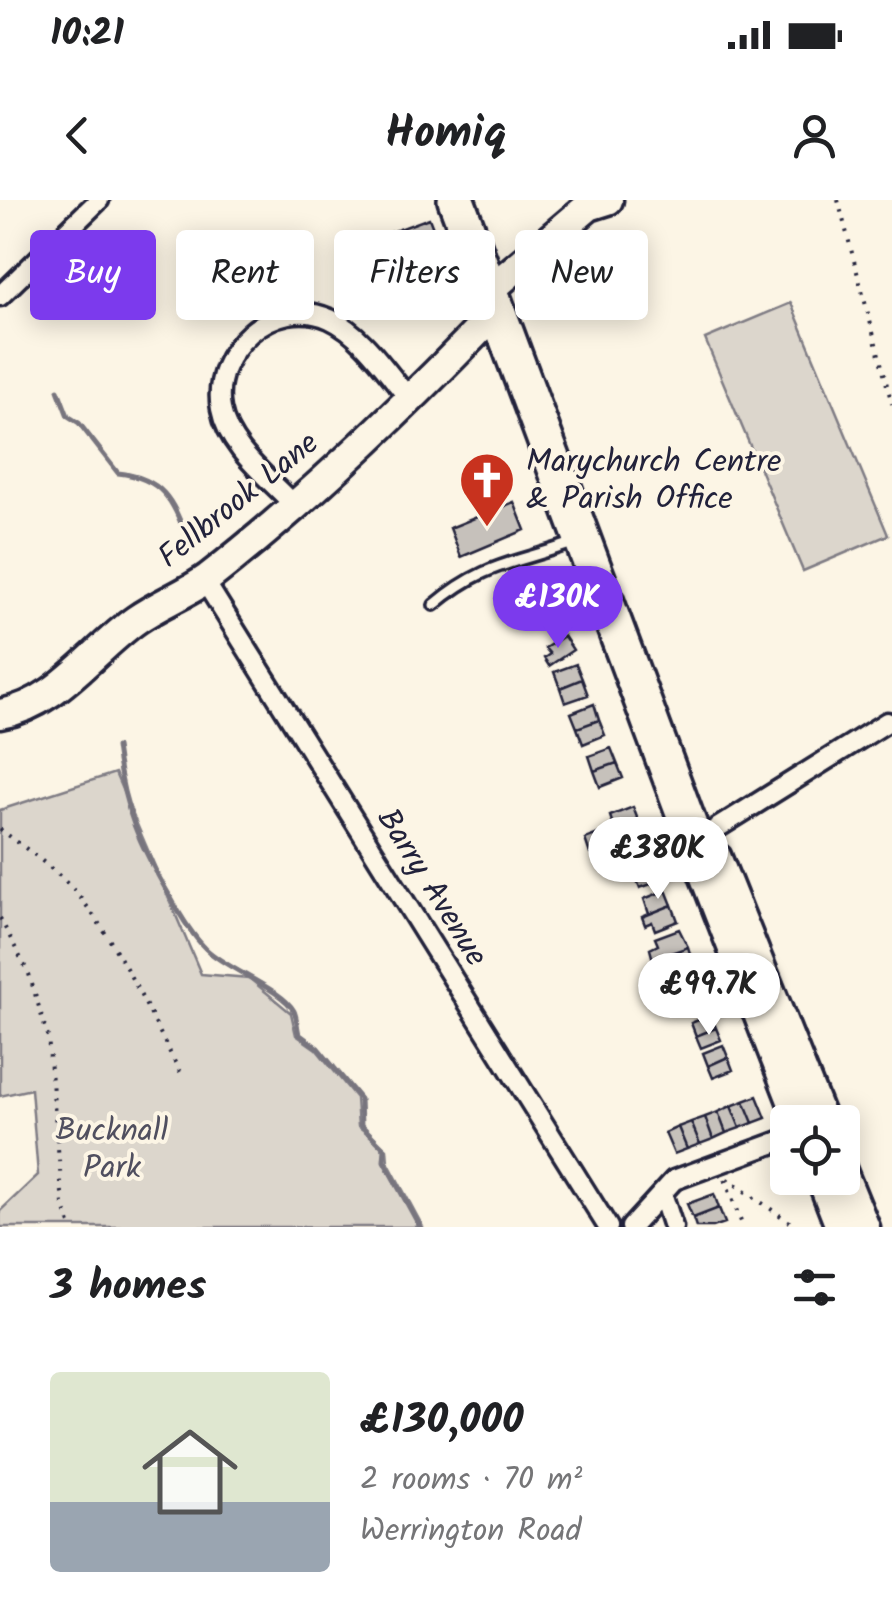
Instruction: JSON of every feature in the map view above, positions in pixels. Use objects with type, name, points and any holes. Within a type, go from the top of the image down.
[{"type":"highway","points":[[456,200],[468,230]]},
{"type":"highway","points":[[495,300],[582,539],[796,1073],[801,1105]]},
{"type":"highway","points":[[832,1195],[844,1227]]},
{"type":"street","points":[[0,296],[98,200]]},
{"type":"street","name":"Fellbrook Lane","points":[[495,300],[589,206],[608,200]]},
{"type":"street","points":[[295,506],[230,438],[220,408],[222,380],[232,350],[250,332],[270,320],[300,314],[328,318],[354,335],[411,401]]},
{"type":"street","name":"Fellbrook Lane","points":[[0,714],[42,698],[136,620],[204,580],[295,506],[411,401],[478,320]]},
{"type":"street","name":"Barry Avenue","points":[[204,580],[608,1227]]},
{"type":"street","points":[[708,849],[887,722]]},
{"type":"street","points":[[796,1073],[817,1105]]},
{"type":"street","points":[[630,1227],[674,1180],[770,1145]]},
{"type":"street","points":[[662,1193],[673,1227]]},
{"type":"street","points":[[857,1195],[870,1227]]},
{"type":"lane","points":[[434,604],[485,569],[582,539]]},
{"type":"path","points":[[838,200],[892,404]]},
{"type":"path","points":[[0,829],[56,872],[83,901],[180,1072]]},
{"type":"path","points":[[0,918],[28,974],[48,1036],[63,1204],[71,1227]]},
{"type":"path","points":[[742,1227],[724,1177],[797,1227]]},
{"type":"green space","points":[[791,303],[888,535],[803,571],[705,339]]},
{"type":"green space","name":"Bucknall Park","points":[[115,773],[201,974],[249,978],[291,1013],[296,1035],[316,1049],[356,1098],[358,1126],[387,1149],[388,1162],[423,1227],[0,1227],[0,1211],[38,1175],[31,1089],[0,1096],[0,810]]},
{"type":"building","points":[[429,218],[434,230],[397,230]]},
{"type":"building","name":"Marychurch Centre & Parish Office","points":[[514,502],[525,530],[461,557],[450,528]]},
{"type":"building","points":[[564,636],[573,650],[549,666],[544,658],[550,654],[545,648]]},
{"type":"building","points":[[576,664],[582,679],[560,688],[554,672]]},
{"type":"building","points":[[582,679],[588,695],[565,703],[560,688]]},
{"type":"building","points":[[594,704],[599,720],[577,728],[571,713]]},
{"type":"building","points":[[599,720],[605,735],[583,744],[577,728]]},
{"type":"building","points":[[611,748],[617,763],[594,771],[589,756]]},
{"type":"building","points":[[617,763],[623,778],[600,787],[594,771]]},
{"type":"building","points":[[633,807],[646,841],[590,854],[585,839],[614,828],[610,816]]},
{"type":"building","points":[[651,849],[657,864],[634,873],[629,858]]},
{"type":"building","points":[[657,864],[663,880],[640,888],[634,873]]},
{"type":"building","points":[[666,890],[672,905],[649,914],[644,899]]},
{"type":"building","points":[[672,905],[678,921],[655,930],[652,922],[645,925],[642,917]]},
{"type":"building","points":[[679,929],[688,947],[653,960],[650,949],[658,945],[655,938]]},
{"type":"building","points":[[688,947],[693,963],[671,971],[665,955]]},
{"type":"building","points":[[697,974],[703,989],[671,1001],[667,991],[673,989],[671,984]]},
{"type":"building","points":[[703,989],[708,1004],[683,1014],[680,1006],[674,1009],[671,1001]]},
{"type":"building","points":[[711,1015],[716,1028],[696,1036],[691,1023]]},
{"type":"building","points":[[716,1028],[721,1040],[701,1048],[696,1036]]},
{"type":"building","points":[[723,1045],[728,1057],[708,1066],[703,1053]]},
{"type":"building","points":[[728,1057],[733,1070],[713,1078],[708,1066]]},
{"type":"building","points":[[757,1096],[766,1118],[753,1123],[744,1101]]},
{"type":"building","points":[[744,1101],[753,1123],[740,1128],[731,1106]]},
{"type":"building","points":[[731,1106],[740,1128],[726,1133],[718,1112]]},
{"type":"building","points":[[718,1112],[726,1133],[713,1139],[705,1117]]},
{"type":"building","points":[[705,1117],[713,1139],[700,1144],[691,1122]]},
{"type":"building","points":[[691,1122],[700,1144],[687,1149],[678,1127]]},
{"type":"building","points":[[678,1127],[687,1149],[674,1154],[665,1133]]},
{"type":"building","points":[[714,1194],[719,1208],[693,1218],[687,1204]]},
{"type":"building","points":[[719,1208],[725,1223],[696,1227],[693,1218]]},
{"type":"waterway","points":[[58,390],[68,416],[79,423],[118,473],[149,482],[168,498],[192,550]]},
{"type":"waterway","points":[[116,747],[134,826],[182,918],[206,949],[288,1003],[299,1034],[318,1048],[360,1099],[361,1125],[385,1149],[384,1161],[420,1227]]},
{"type":"place","name":"Marychurch Centre & Parish Office","points":[[487,529]]}]
